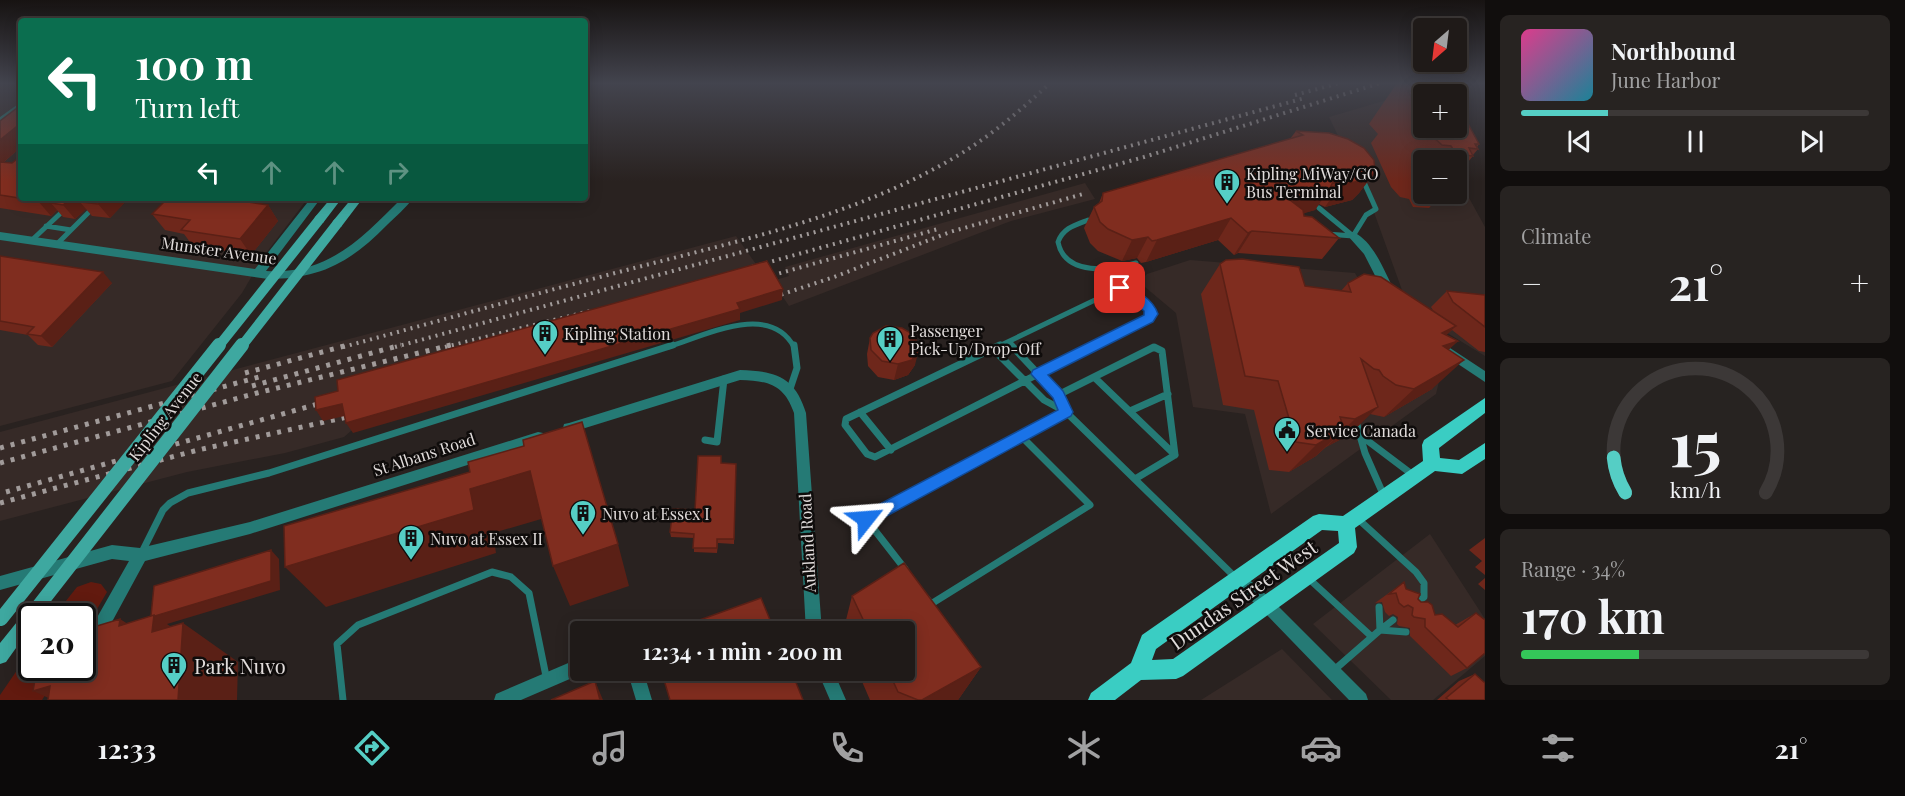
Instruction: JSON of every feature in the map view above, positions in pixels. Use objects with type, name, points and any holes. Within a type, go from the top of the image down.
[{"type":"main road","name":"Kipling Avenue","points":[[1,620],[335,201]]},
{"type":"main road","name":"Kipling Avenue","points":[[0,656],[356,201]]},
{"type":"main road","points":[[1432,464],[1430,445],[1485,404]]},
{"type":"main road","points":[[1351,520],[1432,464],[1462,467],[1485,450]]},
{"type":"main road","name":"Dundas Street West","points":[[1351,520],[1348,547],[1267,605],[1176,669],[1138,670],[1149,642],[1319,522],[1351,520]]},
{"type":"main road","points":[[1098,700],[1138,670]]},
{"type":"street","points":[[258,273],[314,201]]},
{"type":"street","name":"Munster Avenue","points":[[0,236],[292,276],[334,263],[367,240],[405,201]]},
{"type":"street","points":[[1353,236],[1368,252],[1394,299]]},
{"type":"street","points":[[1442,346],[1485,377]]},
{"type":"street","name":"St Albans Road","points":[[0,583],[112,552],[140,555],[250,528],[724,378],[740,375],[766,376],[790,389]]},
{"type":"street","name":"Aukland Road","points":[[790,389],[797,400],[800,413],[813,621]]},
{"type":"street","points":[[96,635],[140,555]]},
{"type":"street","points":[[1239,580],[1267,605],[1360,700]]},
{"type":"street","points":[[502,700],[570,671]]},
{"type":"street","points":[[639,681],[645,700]]},
{"type":"street","points":[[830,681],[838,700]]},
{"type":"lane","points":[[1353,236],[1366,215],[1376,209],[1359,172]]},
{"type":"lane","points":[[57,244],[100,201]]},
{"type":"lane","points":[[32,240],[69,205]]},
{"type":"lane","points":[[1319,208],[1353,236]]},
{"type":"lane","points":[[1088,220],[1069,228],[1059,236],[1058,244],[1070,260],[1095,270],[1109,270],[1136,263]]},
{"type":"lane","points":[[46,226],[71,230]]},
{"type":"lane","points":[[1323,234],[1353,236]]},
{"type":"lane","points":[[1120,288],[1128,291],[1150,309],[1152,314],[875,457],[867,454],[845,425],[846,419],[1008,342],[1120,288]]},
{"type":"lane","points":[[140,555],[170,502],[188,493],[269,473],[715,332],[759,322],[781,329],[796,347],[797,379],[790,389]]},
{"type":"lane","points":[[1008,342],[1058,395],[1066,412]]},
{"type":"lane","points":[[1058,395],[1154,347],[1162,351],[1175,455]]},
{"type":"lane","points":[[993,349],[1044,400],[1066,412],[1239,580]]},
{"type":"lane","points":[[1094,377],[1175,455]]},
{"type":"lane","points":[[705,440],[717,442],[724,378]]},
{"type":"lane","points":[[1130,411],[1168,394]]},
{"type":"lane","points":[[860,412],[891,450]]},
{"type":"lane","points":[[912,578],[866,519],[1066,412]]},
{"type":"lane","points":[[1353,413],[1359,435],[1384,496]]},
{"type":"lane","points":[[1359,435],[1413,475]]},
{"type":"lane","points":[[924,595],[931,604],[1090,505],[1021,436]]},
{"type":"lane","points":[[1135,479],[1175,455]]},
{"type":"lane","points":[[1351,520],[1416,572],[1424,583],[1423,608]]},
{"type":"lane","points":[[343,700],[337,644],[358,625],[492,572],[512,576],[529,593],[547,681]]},
{"type":"lane","points":[[1306,576],[1372,637]]},
{"type":"lane","points":[[1414,596],[1424,597]]},
{"type":"lane","points":[[1409,607],[1424,597]]},
{"type":"lane","points":[[1379,607],[1380,630]]},
{"type":"lane","points":[[1333,672],[1393,620]]},
{"type":"lane","points":[[1380,630],[1406,632]]},
{"type":"shaded area","points":[[0,116],[18,116],[18,201],[306,201],[263,257],[242,293],[172,381],[0,426]]},
{"type":"shaded area","points":[[1413,116],[1413,138],[1424,138],[1424,150],[1413,150],[1413,204],[1467,204],[1467,194],[1485,227],[1485,356],[1444,331],[1402,290],[1371,204],[1329,117]]},
{"type":"shaded area","points":[[1085,183],[1095,199],[1011,221],[789,306],[772,281],[789,276],[785,267]]},
{"type":"shaded area","points":[[736,236],[763,274],[349,415],[352,430],[344,437],[285,453],[187,472],[0,521],[0,432]]},
{"type":"shaded area","points":[[1190,260],[1355,273],[1374,307],[1442,369],[1436,394],[1271,514],[1245,414],[1193,407],[1176,313],[1139,282],[1147,274]]},
{"type":"shaded area","points":[[1430,534],[1485,619],[1485,656],[1433,700],[1391,700],[1313,624]]},
{"type":"shaded area","points":[[91,582],[101,584],[107,592],[96,611],[96,603],[64,603],[77,587]]},
{"type":"shaded area","points":[[1282,649],[1332,700],[1201,700]]},
{"type":"shaded area","points":[[18,669],[18,681],[54,681],[42,700],[0,700],[0,695]]},
{"type":"building","points":[[7,116],[18,116],[18,125],[0,140],[0,121]]},
{"type":"building","points":[[1467,122],[1479,144],[1475,144],[1478,149],[1469,148],[1473,156],[1467,155],[1467,150],[1454,150],[1451,146],[1442,145],[1434,138],[1467,138]]},
{"type":"building","name":"Kipling MiWay/GO Bus Terminal","points":[[1296,131],[1329,133],[1348,139],[1364,148],[1374,160],[1375,172],[1369,179],[1340,185],[1333,182],[1330,188],[1290,200],[1303,210],[1304,216],[1312,217],[1339,238],[1252,231],[1248,233],[1231,218],[1157,240],[1152,241],[1148,237],[1132,240],[1108,229],[1100,222],[1094,207],[1102,201],[1103,193],[1303,135]]},
{"type":"building","points":[[18,159],[18,198],[0,195],[0,162],[12,163]]},
{"type":"building","points":[[53,201],[68,201],[63,205],[51,203]]},
{"type":"building","points":[[81,201],[101,201],[98,204]]},
{"type":"building","points":[[165,201],[242,201],[268,205],[240,239],[181,230],[190,220],[152,214]]},
{"type":"building","points":[[0,256],[103,272],[41,336],[27,334],[34,327],[0,321]]},
{"type":"building","points":[[1242,259],[1299,267],[1305,286],[1351,292],[1348,283],[1364,274],[1381,277],[1456,326],[1442,333],[1458,341],[1443,346],[1464,360],[1414,389],[1396,385],[1383,376],[1379,370],[1361,359],[1378,407],[1355,419],[1340,417],[1344,429],[1316,445],[1296,442],[1278,381],[1245,376],[1220,264],[1226,260]]},
{"type":"building","name":"Kipling Station","points":[[767,261],[783,289],[737,303],[740,309],[346,423],[342,404],[316,410],[315,397],[338,391],[337,380]]},
{"type":"building","points":[[1447,291],[1485,295],[1485,327],[1453,302]]},
{"type":"building","points":[[886,326],[902,328],[915,337],[919,349],[912,360],[898,364],[882,361],[871,350],[870,338],[873,333]]},
{"type":"building","points":[[582,422],[618,544],[553,566],[530,471],[470,489],[474,510],[285,567],[284,526],[470,472],[468,462],[524,446],[523,440]]},
{"type":"building","points":[[698,456],[721,456],[721,463],[736,464],[734,539],[717,539],[717,548],[693,548],[694,534],[670,532],[673,509],[695,510]]},
{"type":"building","points":[[271,550],[271,581],[151,616],[154,586]]},
{"type":"building","points":[[904,563],[981,667],[922,700],[898,692],[893,681],[915,681],[915,621],[864,621],[852,596]]},
{"type":"building","points":[[1404,582],[1406,589],[1420,594],[1418,599],[1421,602],[1428,602],[1432,605],[1435,615],[1442,614],[1458,627],[1476,613],[1485,620],[1485,653],[1467,668],[1425,627],[1425,619],[1414,617],[1413,608],[1408,605],[1404,607],[1399,603],[1396,593],[1389,594]]},
{"type":"building","points":[[761,598],[770,621],[697,621]]},
{"type":"building","points":[[154,615],[152,632],[183,623],[178,700],[48,700],[50,686],[33,691],[35,681],[96,681],[96,626],[120,619],[119,626]]},
{"type":"building","points":[[1475,674],[1485,683],[1485,700],[1449,700],[1446,698]]},
{"type":"building","points":[[595,681],[600,700],[551,700]]},
{"type":"building","points":[[664,681],[795,681],[803,700],[670,700]]},
{"type":"railway","points":[[343,347],[749,238],[835,212],[877,196],[957,156],[1013,116]]},
{"type":"railway","points":[[395,347],[1240,116]]},
{"type":"railway","points":[[752,267],[1144,157],[1276,116]]},
{"type":"railway","points":[[768,299],[834,277],[950,232],[1083,194]]},
{"type":"railway","points":[[759,279],[938,229]]},
{"type":"railway","points":[[445,347],[590,311]]},
{"type":"railway","points":[[245,373],[348,345]]},
{"type":"railway","points":[[252,386],[401,345]]},
{"type":"railway","points":[[0,463],[257,393],[451,345]]},
{"type":"railway","points":[[0,448],[259,377]]},
{"type":"railway","points":[[6,492],[332,400]]},
{"type":"railway","points":[[0,503],[198,450],[361,414]]},
{"type":"place","name":"Kipling MiWay/GO Bus Terminal","points":[[1227,205]]},
{"type":"place","name":"Kipling Station","points":[[545,356]]},
{"type":"place","name":"Passenger Pick-Up/Drop-Off","points":[[890,362]]},
{"type":"place","name":"Service Canada","points":[[1287,453]]},
{"type":"place","name":"Nuvo at Essex I","points":[[583,536]]},
{"type":"place","name":"Nuvo at Essex II","points":[[411,561]]},
{"type":"place","name":"Park Nuvo","points":[[174,688]]},
{"type":"route","points":[[866,519],[1066,412],[1058,395],[1038,374],[1152,314],[1150,309],[1128,291],[1120,288]]}]
